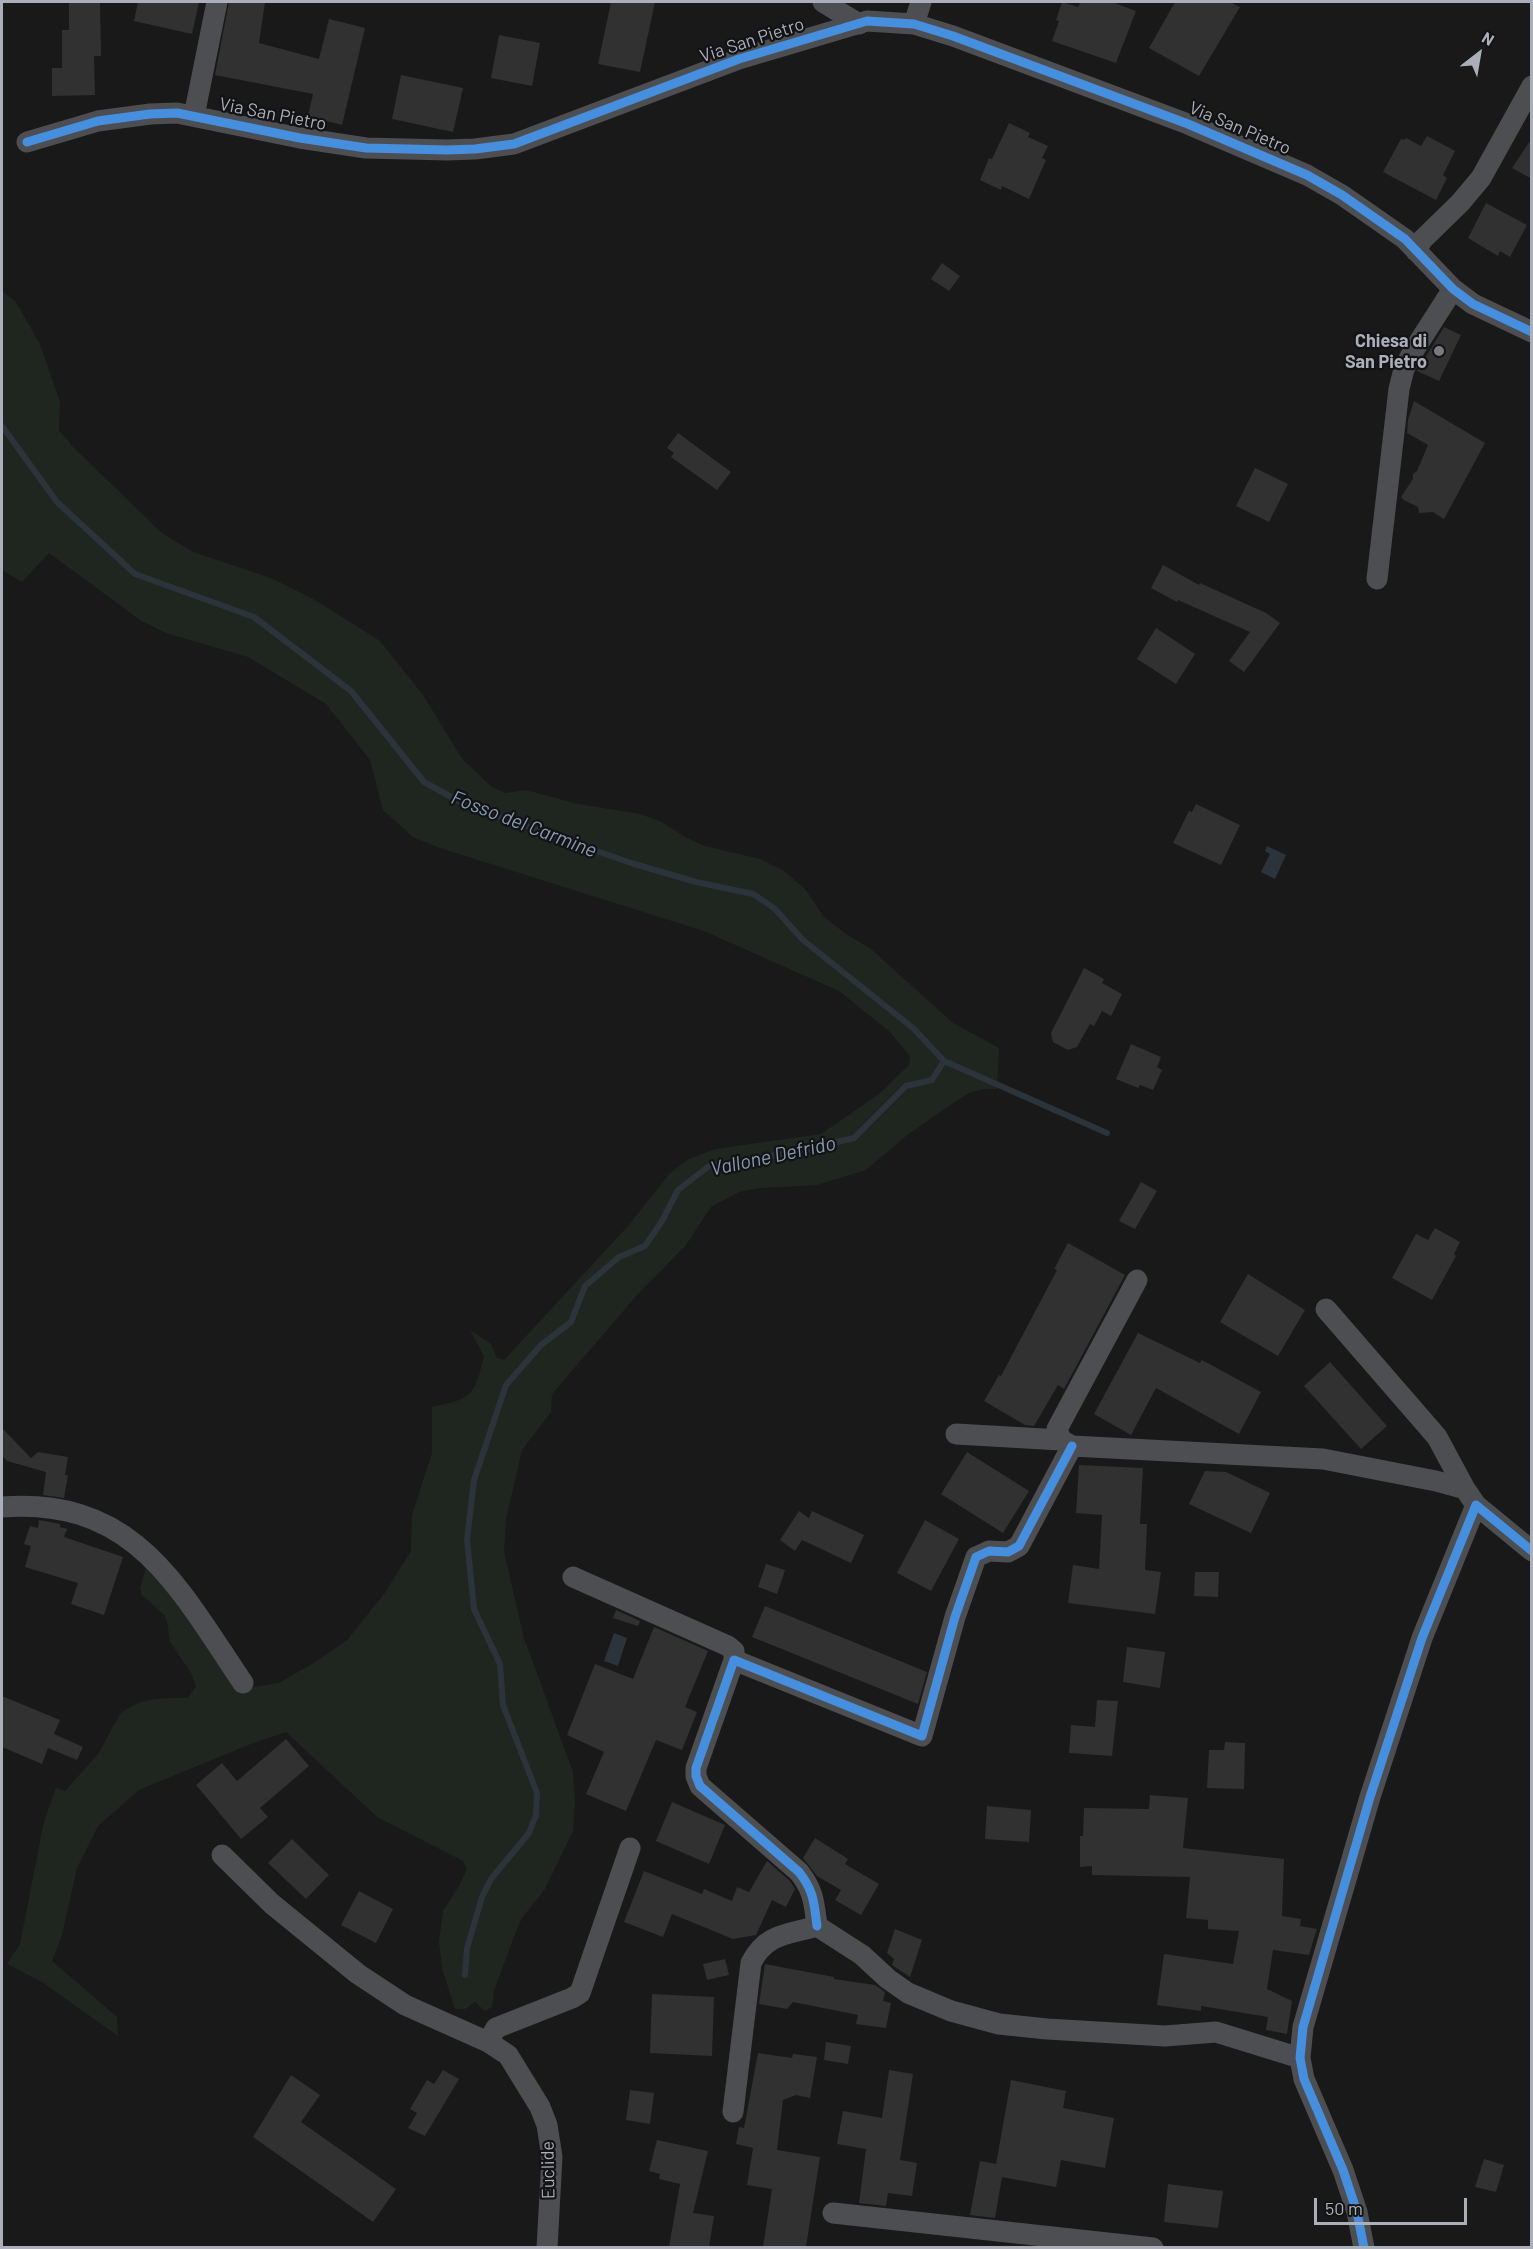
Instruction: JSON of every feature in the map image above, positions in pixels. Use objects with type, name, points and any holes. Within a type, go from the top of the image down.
[{"type":"street","points":[[194,116],[217,2]]},
{"type":"street","points":[[824,2],[859,24]]},
{"type":"street","points":[[914,24],[921,2]]},
{"type":"street","name":"Via San Pietro","points":[[27,142],[98,121],[177,113],[300,138],[366,148],[447,150],[514,144],[739,58],[867,21],[914,24],[953,36],[1188,124],[1307,174],[1342,195],[1404,239],[1453,289],[1473,304],[1532,332]]},
{"type":"street","points":[[1416,251],[1422,240],[1460,203],[1481,178],[1515,112],[1532,86]]},
{"type":"street","points":[[1377,579],[1399,389],[1404,369],[1453,289]]},
{"type":"street","points":[[1066,1443],[1057,1429],[1137,1280]]},
{"type":"street","points":[[1326,1309],[1437,1437],[1470,1497],[1370,1797],[1303,2027],[1300,2058],[1304,2079],[1343,2170],[1358,2212],[1364,2247]]},
{"type":"street","points":[[956,1434],[1323,1459],[1436,1481],[1470,1497],[1532,1551]]},
{"type":"street","points":[[734,1660],[922,1736],[955,1617],[976,1557],[989,1551],[1008,1552],[1019,1546],[1066,1443]]},
{"type":"street","points":[[2,1507],[54,1508],[81,1514],[115,1529],[145,1551],[175,1582],[243,1683]]},
{"type":"street","points":[[573,1577],[728,1646],[734,1651],[734,1660],[696,1768],[699,1786],[799,1872],[814,1896],[817,1926]]},
{"type":"street","points":[[488,2042],[496,2028],[580,1993],[630,1848]]},
{"type":"street","name":"Euclide","points":[[222,1855],[272,1904],[358,1974],[405,2005],[488,2042],[508,2055],[540,2107],[547,2125],[552,2157],[547,2247]]},
{"type":"street","points":[[733,2112],[751,1963],[759,1948],[772,1939],[817,1926],[862,1955],[888,1979],[908,1993],[951,2011],[999,2024],[1047,2030],[1165,2036],[1216,2032],[1300,2058]]},
{"type":"street","points":[[832,2213],[1118,2246],[1154,2247]]},
{"type":"shaded area","points":[[2,291],[16,302],[40,344],[60,402],[59,430],[73,447],[162,533],[193,552],[271,578],[315,600],[380,641],[423,695],[463,760],[492,787],[505,793],[526,790],[578,804],[640,814],[660,821],[685,837],[705,846],[760,859],[783,870],[806,890],[823,916],[846,934],[871,949],[953,1023],[999,1048],[997,1089],[983,1089],[969,1093],[906,1136],[866,1170],[817,1185],[760,1188],[739,1192],[711,1207],[686,1245],[638,1294],[552,1394],[551,1412],[522,1450],[506,1519],[504,1552],[524,1638],[573,1772],[575,1802],[573,1831],[545,1889],[522,1918],[494,1990],[492,2007],[485,2011],[475,2002],[465,2009],[455,2009],[442,1968],[439,1942],[443,1911],[467,1869],[463,1861],[377,1817],[286,1732],[248,1745],[139,1790],[98,1826],[77,1868],[62,1935],[52,1961],[117,2017],[118,2036],[42,1982],[7,1964],[20,1944],[44,1821],[56,1788],[65,1791],[98,1754],[120,1714],[128,1708],[144,1701],[188,1698],[196,1686],[191,1673],[170,1642],[164,1615],[142,1595],[140,1588],[148,1561],[248,1688],[279,1683],[317,1661],[347,1640],[384,1594],[411,1551],[412,1515],[432,1453],[432,1407],[464,1398],[474,1387],[481,1369],[484,1356],[470,1330],[491,1344],[497,1358],[504,1360],[628,1226],[670,1173],[687,1160],[715,1149],[821,1134],[879,1094],[909,1065],[910,1056],[890,1032],[839,991],[704,931],[440,848],[413,837],[383,810],[370,760],[326,704],[248,657],[166,633],[140,620],[49,553],[22,582],[2,570]]},
{"type":"shaded area","points":[[1267,846],[1286,855],[1275,879],[1261,872],[1270,854],[1265,851]]},
{"type":"shaded area","points":[[614,1633],[627,1638],[618,1666],[604,1661]]},
{"type":"building","points":[[69,2],[100,2],[101,56],[94,56],[95,95],[52,96],[52,68],[62,68],[62,30],[69,30]]},
{"type":"building","points":[[138,2],[199,2],[192,34],[134,21]]},
{"type":"building","points":[[229,2],[265,2],[259,43],[319,59],[329,19],[365,28],[342,125],[308,116],[313,94],[215,75]]},
{"type":"building","points":[[611,2],[655,2],[640,72],[598,64]]},
{"type":"building","points":[[1062,2],[1078,7],[1081,2],[1112,2],[1136,11],[1116,63],[1052,41],[1059,21],[1056,20]]},
{"type":"building","points":[[1175,2],[1230,2],[1240,7],[1199,76],[1149,48]]},
{"type":"building","points":[[499,35],[540,43],[532,86],[491,78]]},
{"type":"building","points":[[401,75],[463,88],[453,132],[392,119]]},
{"type":"building","points":[[1009,123],[1030,133],[1028,137],[1048,146],[1042,158],[1046,160],[1029,199],[1002,186],[1001,190],[980,180],[989,158],[992,159]]},
{"type":"building","points":[[1427,136],[1455,151],[1443,175],[1447,178],[1436,200],[1383,172],[1401,139],[1406,138],[1421,146]]},
{"type":"building","points":[[1532,138],[1532,179],[1512,168]]},
{"type":"building","points":[[1486,203],[1527,225],[1510,257],[1500,251],[1498,256],[1468,238]]},
{"type":"building","points":[[942,263],[960,276],[949,291],[931,279]]},
{"type":"building","name":"Chiesa di San Pietro","points":[[1444,327],[1461,335],[1439,381],[1417,371]]},
{"type":"building","points":[[1414,401],[1485,443],[1444,519],[1433,512],[1419,513],[1418,507],[1401,497],[1413,479],[1413,474],[1417,471],[1428,445],[1407,433],[1408,420]]},
{"type":"building","points":[[678,433],[731,472],[717,490],[671,457],[674,453],[667,448]]},
{"type":"building","points":[[1255,468],[1288,484],[1269,522],[1236,506]]},
{"type":"building","points":[[1163,565],[1199,585],[1200,583],[1266,613],[1280,623],[1244,672],[1229,661],[1250,632],[1178,600],[1177,602],[1151,588]]},
{"type":"building","points":[[1156,628],[1195,654],[1176,684],[1137,659]]},
{"type":"building","points":[[1196,804],[1240,825],[1221,865],[1173,843],[1189,811],[1192,812]]},
{"type":"building","points":[[1084,968],[1104,979],[1102,983],[1122,994],[1111,1016],[1102,1011],[1094,1026],[1090,1024],[1077,1047],[1068,1050],[1053,1042],[1051,1033]]},
{"type":"building","points":[[1131,1044],[1161,1057],[1157,1067],[1162,1070],[1153,1090],[1140,1085],[1138,1088],[1116,1079]]},
{"type":"building","points":[[1141,1182],[1157,1191],[1135,1229],[1119,1221]]},
{"type":"building","points":[[1435,1228],[1460,1242],[1454,1254],[1456,1256],[1432,1300],[1392,1278],[1416,1234],[1428,1240]]},
{"type":"building","points":[[1068,1243],[1125,1275],[1064,1389],[1058,1385],[1034,1426],[1025,1425],[984,1401],[999,1375],[1001,1376],[1057,1270],[1054,1269]]},
{"type":"building","points":[[1248,1274],[1305,1310],[1278,1356],[1220,1322]]},
{"type":"building","points":[[1138,1333],[1200,1363],[1202,1360],[1261,1392],[1239,1434],[1156,1388],[1131,1435],[1094,1414]]},
{"type":"building","points":[[1330,1362],[1387,1426],[1361,1449],[1304,1386]]},
{"type":"building","points":[[2,1428],[31,1458],[38,1452],[68,1457],[64,1498],[43,1495],[46,1472],[7,1461],[2,1456]]},
{"type":"building","points":[[967,1452],[1029,1491],[1003,1533],[941,1494]]},
{"type":"building","points":[[1079,1465],[1143,1468],[1140,1524],[1147,1524],[1145,1570],[1161,1572],[1155,1614],[1068,1603],[1073,1565],[1099,1569],[1102,1515],[1076,1513]]},
{"type":"building","points":[[1205,1471],[1226,1472],[1270,1493],[1251,1533],[1189,1504]]},
{"type":"building","points":[[799,1511],[809,1518],[812,1511],[864,1535],[851,1563],[802,1540],[795,1551],[780,1540]]},
{"type":"building","points":[[39,1520],[60,1524],[60,1527],[67,1529],[64,1537],[123,1557],[104,1615],[71,1604],[78,1583],[25,1567],[31,1546],[24,1544],[30,1526],[38,1528]]},
{"type":"building","points":[[925,1520],[959,1539],[931,1591],[897,1573]]},
{"type":"building","points":[[766,1564],[785,1570],[777,1594],[758,1587]]},
{"type":"building","points":[[1195,1572],[1219,1572],[1218,1597],[1194,1596]]},
{"type":"building","points":[[765,1606],[927,1672],[918,1704],[752,1637]]},
{"type":"building","points":[[616,1610],[640,1621],[638,1626],[613,1618]]},
{"type":"building","points":[[654,1627],[708,1651],[685,1707],[697,1712],[682,1750],[656,1740],[626,1811],[586,1794],[604,1752],[567,1735],[595,1664],[633,1679]]},
{"type":"building","points":[[1127,1647],[1165,1652],[1160,1688],[1123,1682]]},
{"type":"building","points":[[2,1696],[60,1720],[54,1734],[83,1747],[77,1760],[48,1748],[42,1764],[2,1747]]},
{"type":"building","points":[[1097,1700],[1118,1701],[1112,1756],[1069,1753],[1071,1725],[1095,1727]]},
{"type":"building","points":[[286,1739],[309,1766],[260,1808],[268,1817],[241,1839],[196,1785],[222,1763],[237,1781]]},
{"type":"building","points":[[1225,1742],[1245,1743],[1244,1789],[1207,1788],[1209,1750],[1224,1750]]},
{"type":"building","points":[[1150,1795],[1188,1798],[1183,1848],[1284,1859],[1282,1916],[1301,1919],[1300,1926],[1317,1929],[1309,1955],[1273,1950],[1267,1989],[1292,2001],[1287,2034],[1266,2030],[1268,2017],[1201,2006],[1201,2011],[1157,2005],[1164,1954],[1233,1964],[1239,1931],[1208,1929],[1208,1920],[1186,1918],[1190,1877],[1092,1875],[1092,1866],[1080,1867],[1080,1836],[1083,1836],[1084,1808],[1149,1809]]},
{"type":"building","points":[[672,1802],[725,1825],[709,1864],[656,1841]]},
{"type":"building","points":[[987,1806],[1031,1810],[1029,1842],[985,1839]]},
{"type":"building","points":[[815,1838],[848,1859],[845,1864],[879,1884],[861,1915],[835,1900],[841,1890],[817,1876],[803,1858]]},
{"type":"building","points":[[292,1839],[329,1875],[306,1899],[268,1863]]},
{"type":"building","points":[[767,1861],[790,1881],[795,1889],[786,1907],[772,1900],[756,1935],[733,1939],[672,1914],[663,1937],[624,1922],[644,1871],[702,1894],[704,1889],[732,1901],[737,1887],[749,1892]]},
{"type":"building","points":[[359,1891],[393,1909],[376,1943],[341,1925]]},
{"type":"building","points":[[895,1929],[922,1940],[910,1977],[892,1965],[894,1959],[887,1953]]},
{"type":"building","points":[[725,1959],[729,1975],[707,1980],[703,1964]]},
{"type":"building","points":[[765,1964],[875,1985],[885,1992],[883,2001],[891,2003],[886,2028],[856,2024],[858,2015],[793,2002],[787,2009],[759,2004]]},
{"type":"building","points":[[652,1994],[714,1997],[712,2056],[650,2053]]},
{"type":"building","points":[[826,2042],[851,2046],[848,2064],[824,2060]]},
{"type":"building","points":[[758,2053],[792,2058],[793,2054],[817,2057],[810,2098],[796,2095],[783,2100],[777,2150],[820,2157],[806,2247],[763,2247],[772,2189],[747,2185],[753,2148],[736,2144],[739,2127],[744,2128]]},
{"type":"building","points":[[443,2070],[459,2079],[425,2136],[408,2128],[417,2113],[410,2109],[427,2080],[434,2084]]},
{"type":"building","points":[[889,2070],[913,2074],[900,2160],[917,2163],[912,2196],[888,2193],[886,2206],[859,2203],[866,2149],[837,2144],[843,2111],[882,2118]]},
{"type":"building","points":[[291,2075],[320,2095],[301,2122],[396,2189],[373,2222],[253,2137]]},
{"type":"building","points":[[1011,2080],[1066,2091],[1063,2108],[1114,2118],[1105,2168],[1061,2160],[1056,2187],[1002,2177],[995,2218],[970,2215],[980,2161],[996,2164]]},
{"type":"building","points":[[630,2090],[654,2093],[650,2124],[626,2120]]},
{"type":"building","points":[[657,2140],[708,2151],[693,2213],[714,2216],[709,2247],[669,2247],[680,2184],[659,2179],[660,2174],[649,2171]]},
{"type":"building","points":[[1484,2159],[1504,2165],[1496,2192],[1475,2187]]},
{"type":"building","points":[[1168,2184],[1223,2191],[1218,2228],[1164,2222]]},
{"type":"waterway","name":"Fosso del Carmine","points":[[2,426],[57,502],[135,574],[254,617],[351,691],[424,782],[464,804],[631,863],[696,882],[753,894],[774,908],[803,940],[913,1028],[944,1061],[1107,1133]]},
{"type":"waterway","name":"Vallone Defrido","points":[[465,1975],[467,1948],[482,1897],[491,1879],[529,1833],[536,1815],[537,1793],[503,1705],[500,1664],[474,1609],[467,1540],[474,1480],[506,1385],[541,1345],[571,1322],[585,1286],[619,1257],[645,1246],[662,1221],[678,1190],[709,1166],[795,1152],[854,1138],[906,1086],[932,1080],[944,1061]]},
{"type":"cycle path","points":[[27,142],[98,121],[177,113],[300,138],[366,148],[447,150],[514,144],[739,59],[867,21],[914,24],[953,36],[1188,124],[1307,175],[1342,195],[1405,239],[1453,289],[1473,304],[1532,332]]},
{"type":"cycle path","points":[[817,1926],[810,1891],[799,1872],[700,1786],[696,1776],[696,1768],[734,1660],[922,1736],[955,1617],[976,1557],[989,1551],[1008,1552],[1019,1546],[1072,1446]]},
{"type":"cycle path","points":[[1364,2248],[1357,2212],[1343,2170],[1304,2079],[1300,2058],[1303,2027],[1370,1797],[1422,1638],[1476,1505],[1532,1551]]},
{"type":"place","name":"Chiesa di San Pietro","points":[[1439,351]]}]
